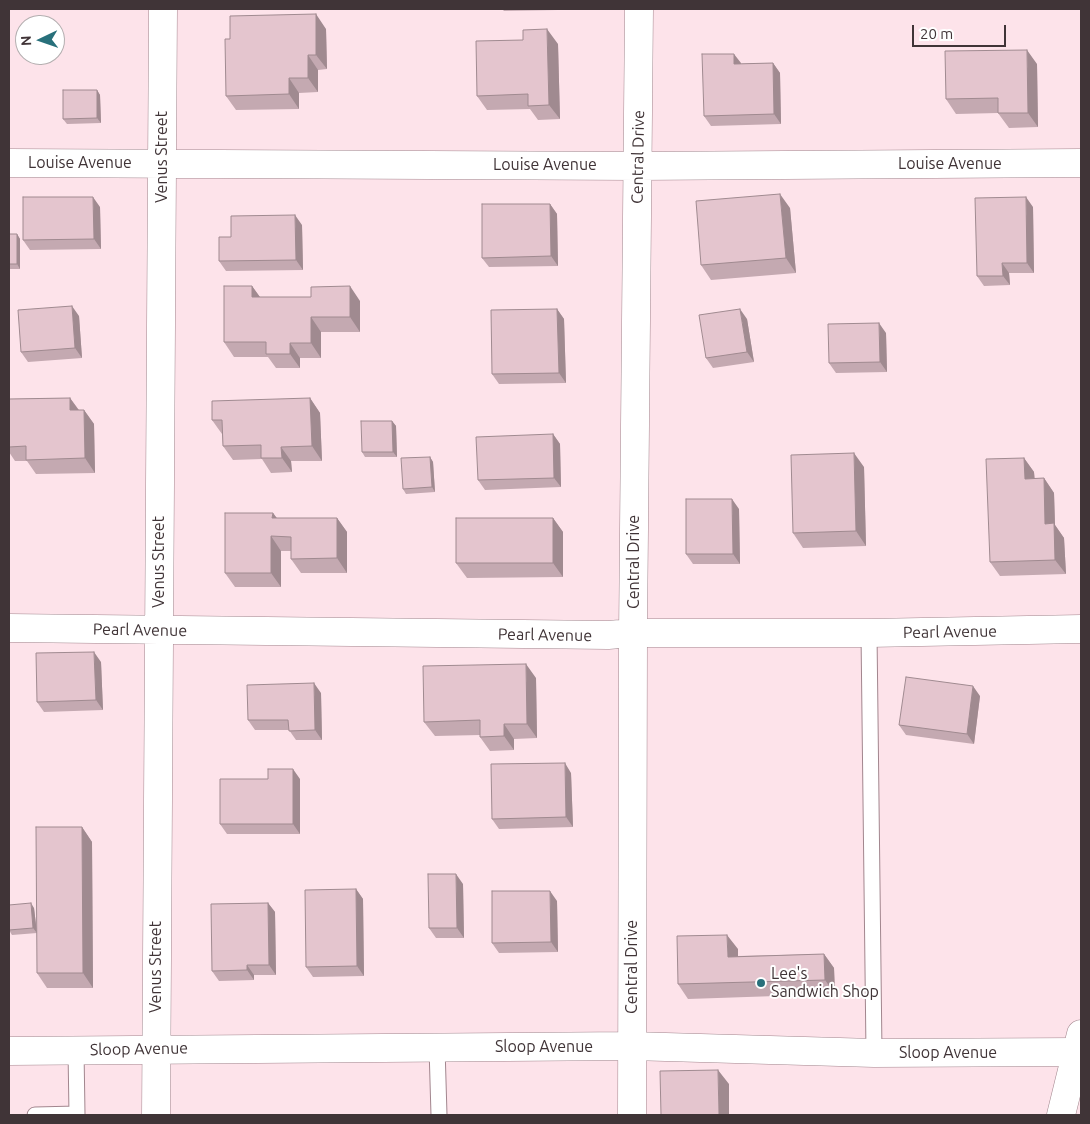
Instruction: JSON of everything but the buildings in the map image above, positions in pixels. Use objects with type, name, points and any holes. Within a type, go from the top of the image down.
[{"type":"street","name":"Venus Street","points":[[156,1115],[163,9]]},
{"type":"street","name":"Central Drive","points":[[632,1115],[639,9]]},
{"type":"street","name":"Louise Avenue","points":[[9,163],[638,166],[1081,163]]},
{"type":"street","name":"Pearl Avenue","points":[[9,628],[608,635],[634,633],[869,633],[1081,629]]},
{"type":"street","name":"Sloop Avenue","points":[[9,1051],[631,1046],[874,1053],[1080,1043]]},
{"type":"street","points":[[1061,1115],[1080,1043]]},
{"type":"lane","points":[[869,633],[874,1053]]},
{"type":"lane","points":[[437,1047],[440,1115]]},
{"type":"lane","points":[[35,1115],[77,1114],[76,1050]]},
{"type":"place","name":"Lee's Sandwich Shop","points":[[761,983]]}]
